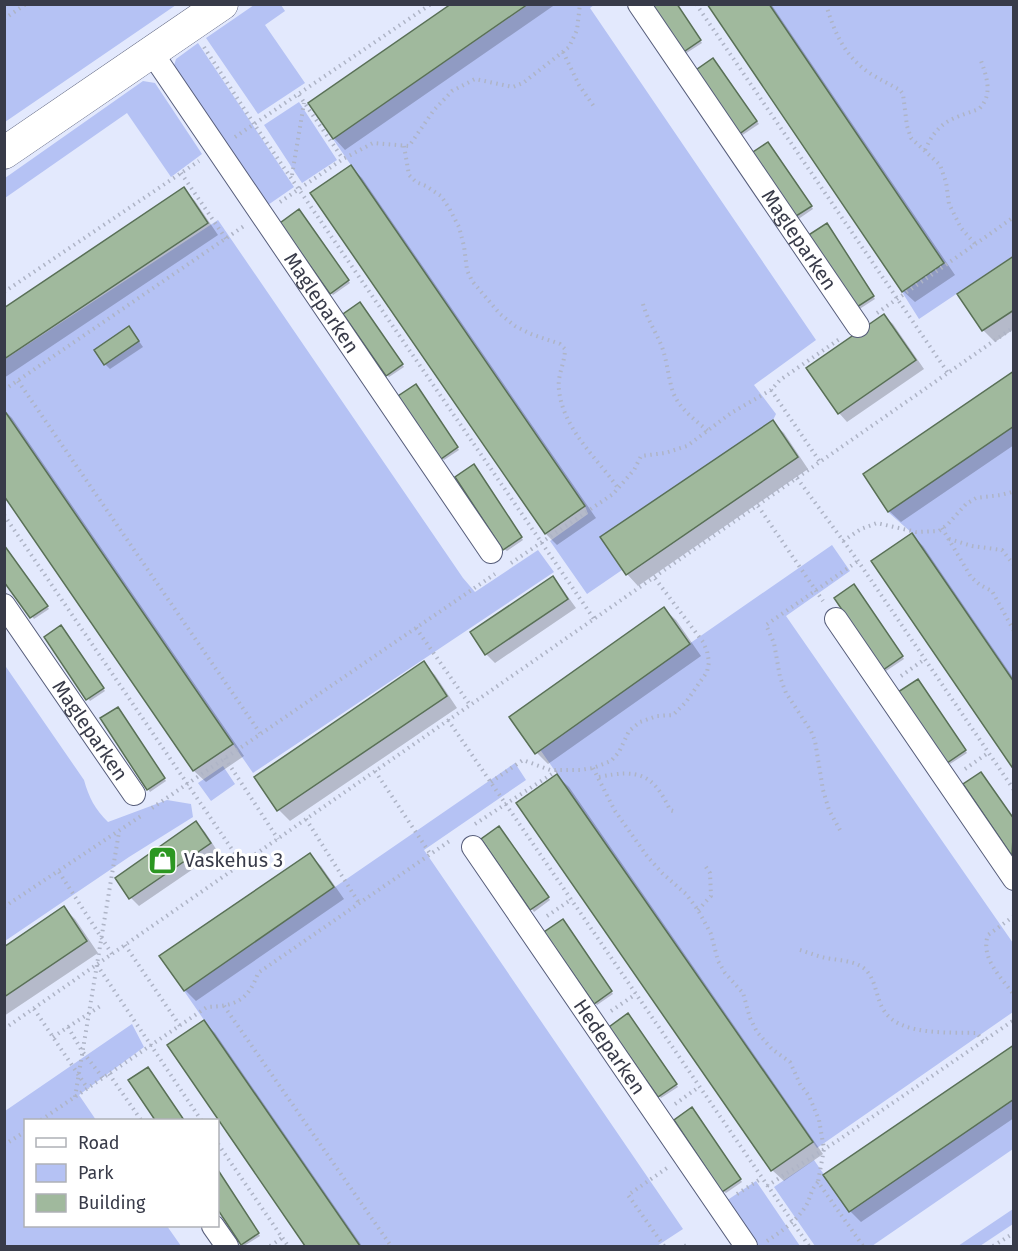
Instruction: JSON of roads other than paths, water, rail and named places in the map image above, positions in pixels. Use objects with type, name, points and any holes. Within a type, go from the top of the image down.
[{"type":"street","points":[[4,153],[222,4]]},
{"type":"street","name":"Magleparken","points":[[639,4],[858,326]]},
{"type":"street","name":"Magleparken","points":[[152,53],[491,552]]},
{"type":"street","name":"Magleparken","points":[[4,605],[134,794]]},
{"type":"street","points":[[836,619],[1014,879]]},
{"type":"street","name":"Hedeparken","points":[[466,837],[746,1246]]},
{"type":"street","points":[[214,1227],[227,1246]]},
{"type":"place","name":"Vaskehus 3","points":[[163,860]]}]
